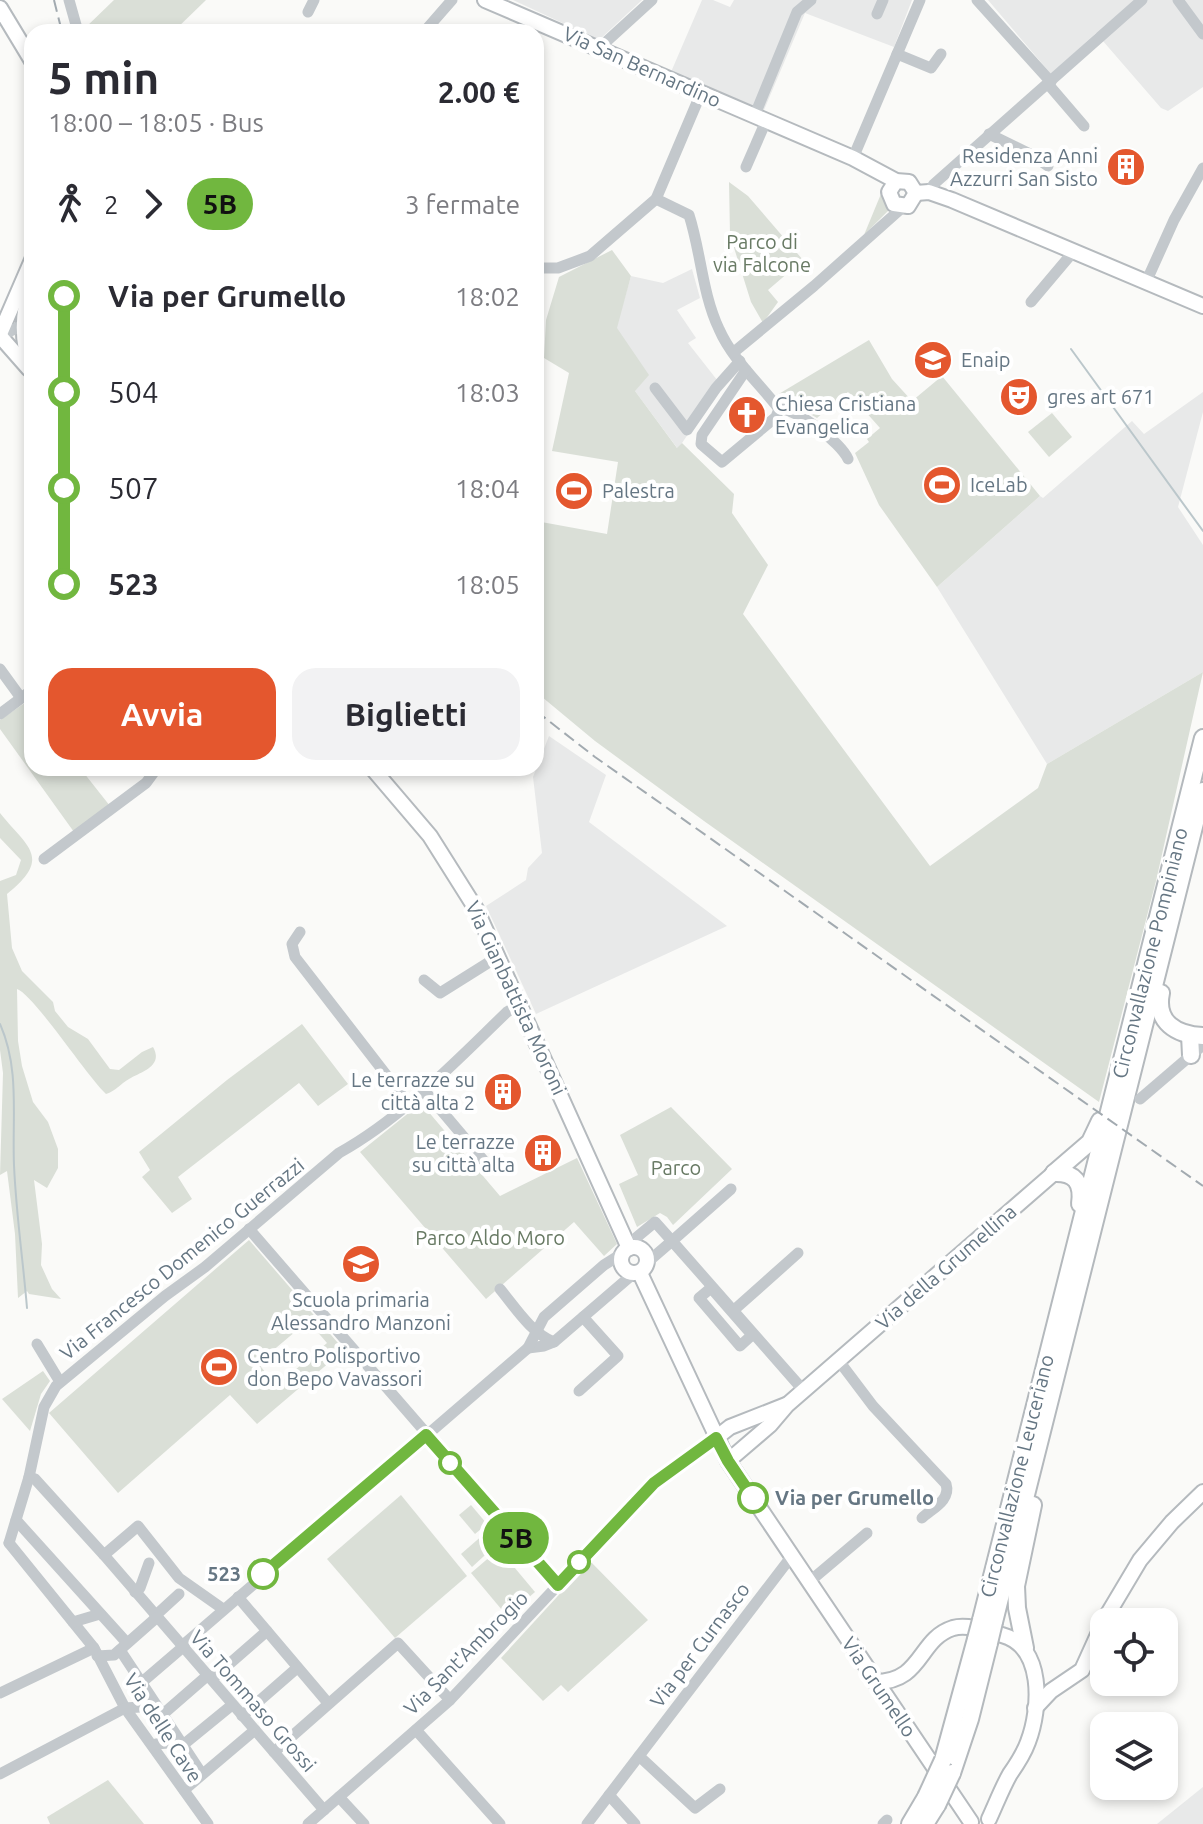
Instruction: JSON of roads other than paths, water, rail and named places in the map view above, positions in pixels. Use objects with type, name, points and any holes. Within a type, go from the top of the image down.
[{"type":"highway","name":"Circonvallazione Pompiniano","points":[[1113,1125],[1139,999],[1203,738]]},
{"type":"highway","name":"Circonvallazione Pompiniano","points":[[1113,1125],[1203,791]]},
{"type":"highway","points":[[1197,1043],[1169,1026],[1159,1007],[1178,926],[1181,877],[1203,826]]},
{"type":"highway","points":[[1054,1173],[1090,1142],[1098,1128],[1125,1023],[1139,999]]},
{"type":"highway","name":"Circonvallazione Leuceriano","points":[[925,1824],[931,1801],[970,1719],[987,1621],[1074,1250],[1113,1125]]},
{"type":"highway","name":"Circonvallazione Leuceriano","points":[[987,1621],[1037,1448],[1113,1125]]},
{"type":"highway","points":[[1054,1173],[1070,1174],[1081,1188],[1071,1236],[1074,1250]]},
{"type":"highway","points":[[1025,1648],[1016,1586],[1039,1479],[1037,1448]]},
{"type":"highway","name":"Circonvallazione Leuceriano","points":[[910,1824],[931,1801]]},
{"type":"main road","points":[[2,0],[24,34]]},
{"type":"main road","name":"Via San Bernardino","points":[[485,0],[540,24]]},
{"type":"main road","points":[[0,8],[24,48]]},
{"type":"main road","name":"Via San Bernardino","points":[[544,26],[853,158],[896,181],[909,182],[922,193],[1147,280],[1203,306]]},
{"type":"main road","points":[[896,181],[890,188],[889,197],[894,204],[903,207],[922,193]]},
{"type":"main road","points":[[24,276],[5,313],[0,335],[5,353],[24,371]]},
{"type":"main road","name":"Via Gianbattista Moroni","points":[[379,776],[440,851],[476,909],[495,958],[520,1004],[628,1249]]},
{"type":"main road","name":"Via della Grumellina","points":[[728,1461],[770,1425],[787,1405],[1054,1173]]},
{"type":"main road","name":"Via Gianbattista Moroni","points":[[640,1248],[645,1253],[648,1260],[640,1271],[624,1269],[621,1258],[628,1249],[640,1248]]},
{"type":"main road","name":"Via Gianbattista Moroni","points":[[640,1271],[716,1438]]},
{"type":"main road","name":"Via della Grumellina","points":[[716,1438],[730,1427],[787,1405]]},
{"type":"main road","name":"Via Grumello","points":[[716,1438],[791,1557],[970,1823]]},
{"type":"main road","points":[[1035,1708],[1051,1691],[1082,1670],[1106,1617],[1140,1560],[1203,1492]]},
{"type":"main road","points":[[875,1682],[902,1677],[939,1637],[954,1628],[967,1627],[1004,1635],[1025,1648],[1033,1666],[1036,1692],[1029,1740],[993,1822],[970,1823]]},
{"type":"main road","points":[[1033,1666],[1049,1679],[1066,1683]]},
{"type":"street","points":[[69,0],[76,24]]},
{"type":"street","points":[[308,12],[314,0]]},
{"type":"street","points":[[431,24],[452,0]]},
{"type":"street","points":[[600,50],[652,0]]},
{"type":"street","points":[[746,167],[797,12],[811,0]]},
{"type":"street","points":[[877,14],[883,0]]},
{"type":"street","points":[[853,158],[920,0]]},
{"type":"street","points":[[977,0],[1084,126]]},
{"type":"street","points":[[922,193],[1142,0]]},
{"type":"street","points":[[1178,0],[1203,34]]},
{"type":"street","points":[[897,54],[931,68],[941,54]]},
{"type":"street","points":[[544,268],[558,268],[590,256],[656,199],[701,93]]},
{"type":"street","points":[[989,134],[1048,166]]},
{"type":"street","points":[[1147,280],[1203,168]]},
{"type":"street","points":[[656,199],[689,215],[711,310],[721,335],[740,361],[779,409],[789,410],[835,441],[848,459]]},
{"type":"street","points":[[655,388],[687,430],[716,388],[740,361],[814,286],[903,207]]},
{"type":"street","points":[[1031,302],[1074,251]]},
{"type":"street","points":[[5,313],[24,303]]},
{"type":"street","points":[[0,335],[24,328]]},
{"type":"street","points":[[5,353],[24,329]]},
{"type":"street","points":[[740,361],[743,378],[702,435],[701,444],[718,461],[723,461],[776,417],[779,409]]},
{"type":"street","points":[[0,669],[21,698]]},
{"type":"street","points":[[0,714],[24,696]]},
{"type":"street","points":[[44,859],[151,776]]},
{"type":"street","points":[[300,932],[292,944],[295,957],[408,1103]]},
{"type":"street","name":"Via Gianbattista Moroni","points":[[424,980],[440,993],[495,958]]},
{"type":"street","name":"Via Francesco Domenico Guerrazzi","points":[[29,1477],[44,1407],[60,1382],[339,1153],[424,1090],[507,1012],[520,1004]]},
{"type":"street","points":[[1140,1099],[1197,1043]]},
{"type":"street","points":[[424,1090],[490,1168]]},
{"type":"street","points":[[528,1348],[554,1342],[640,1271],[731,1189]]},
{"type":"street","points":[[141,1683],[528,1348],[544,1317],[604,1265],[628,1249],[655,1222],[804,1391]]},
{"type":"street","points":[[249,1229],[558,1585]]},
{"type":"street","points":[[734,1310],[798,1253]]},
{"type":"street","points":[[578,1288],[589,1294],[594,1308]]},
{"type":"street","points":[[711,1288],[752,1335],[740,1346],[699,1298],[711,1288]]},
{"type":"street","points":[[500,1289],[544,1337],[554,1342]]},
{"type":"street","points":[[579,1391],[618,1356],[583,1317]]},
{"type":"street","points":[[37,1344],[60,1382]]},
{"type":"street","points":[[839,1361],[873,1406],[946,1484],[945,1499],[922,1518]]},
{"type":"street","name":"Via Sant'Ambrogio","points":[[308,1824],[450,1700],[654,1483],[716,1438]]},
{"type":"street","name":"Via delle Cave","points":[[29,1477],[16,1520],[4,1544],[47,1589],[95,1652],[125,1708],[208,1824]]},
{"type":"street","name":"Via Tommaso Grossi","points":[[29,1477],[35,1479],[104,1555],[324,1810]]},
{"type":"street","points":[[16,1520],[100,1614],[124,1647],[141,1683],[202,1774]]},
{"type":"street","points":[[104,1555],[138,1526],[179,1578],[223,1609]]},
{"type":"street","points":[[809,1582],[867,1533]]},
{"type":"street","points":[[20,1558],[45,1550]]},
{"type":"street","name":"Via per Curnasco","points":[[587,1824],[791,1557]]},
{"type":"street","points":[[135,1592],[140,1588],[149,1563]]},
{"type":"street","points":[[47,1589],[72,1582]]},
{"type":"street","points":[[0,1693],[95,1652],[114,1655],[179,1594]]},
{"type":"street","points":[[238,1597],[328,1703]]},
{"type":"street","points":[[73,1622],[100,1614]]},
{"type":"street","points":[[0,1774],[125,1708],[159,1710],[210,1677],[267,1631]]},
{"type":"street","points":[[274,1752],[398,1643],[450,1700]]},
{"type":"street","points":[[242,1716],[297,1668]]},
{"type":"street","points":[[156,1744],[182,1743],[232,1705]]},
{"type":"street","points":[[184,1790],[255,1730]]},
{"type":"street","points":[[416,1730],[500,1824]]},
{"type":"street","points":[[639,1756],[695,1808],[720,1789]]},
{"type":"street","points":[[609,1795],[635,1824]]},
{"type":"street","points":[[339,1797],[364,1824]]},
{"type":"waterway","points":[[1071,349],[1203,531]]},
{"type":"waterway","points":[[0,1024],[13,1076],[15,1183],[27,1308]]},
{"type":"railway","points":[[54,0],[60,24]]},
{"type":"railway","points":[[544,717],[595,757],[1203,1186]]},
{"type":"place","name":"Residenza Anni Azzurri San Sisto","points":[[1126,167]]},
{"type":"place","name":"Enaip","points":[[933,360]]},
{"type":"place","name":"gres art 671","points":[[1019,397]]},
{"type":"place","name":"Chiesa Cristiana Evangelica","points":[[747,415]]},
{"type":"place","name":"IceLab","points":[[942,485]]},
{"type":"place","name":"Palestra","points":[[574,491]]},
{"type":"place","name":"Le terrazze su città alta 2","points":[[503,1092]]},
{"type":"place","name":"Le terrazze su città alta","points":[[543,1153]]},
{"type":"place","name":"Scuola primaria Alessandro Manzoni","points":[[361,1264]]},
{"type":"place","name":"Centro Polisportivo don Bepo Vavassori","points":[[219,1367]]},
{"type":"place","name":"Via per Grumello","points":[[753,1498]]},
{"type":"place","name":"523","points":[[263,1574]]},
{"type":"park label","name":"Parco di via Falcone","points":[[762,254]]},
{"type":"park label","name":"Parco","points":[[676,1168]]},
{"type":"park label","name":"Parco Aldo Moro","points":[[490,1238]]}]
